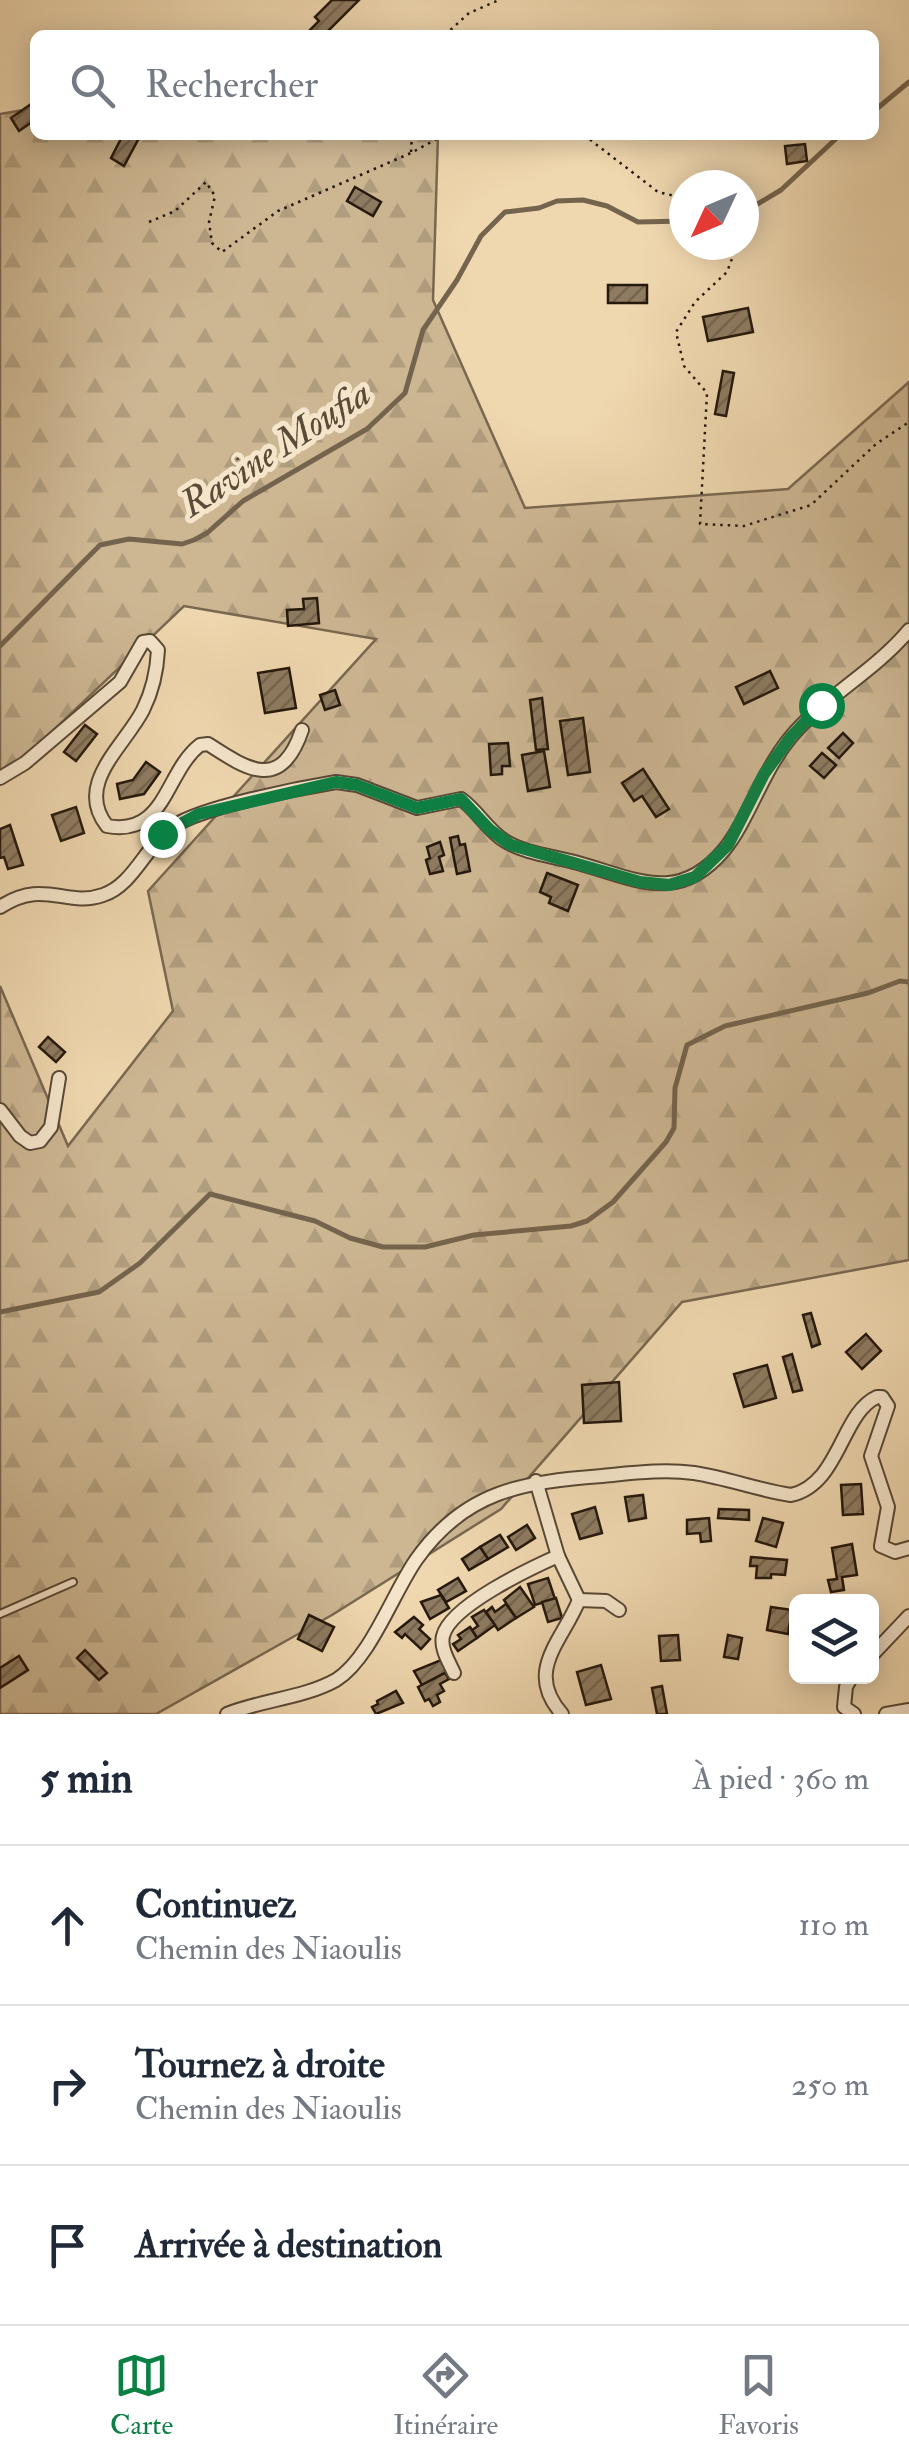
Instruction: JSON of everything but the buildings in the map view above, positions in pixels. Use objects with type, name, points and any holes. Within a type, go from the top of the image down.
[{"type":"street","points":[[0,908],[34,892],[93,898],[106,894],[124,881],[162,834],[186,819],[336,782],[357,785],[417,808],[461,799],[490,830],[511,845],[640,882],[669,885],[695,877],[728,845],[764,774],[790,738],[821,705],[891,652],[909,630]]},
{"type":"street","points":[[0,778],[25,763],[120,682],[143,642],[150,641],[158,650],[157,670],[144,709],[100,776],[94,796],[96,812],[107,826],[124,829],[137,825],[171,790],[180,767],[200,745],[208,744],[234,763],[259,772],[278,766],[294,754],[302,730]]},
{"type":"street","points":[[0,1110],[20,1136],[30,1143],[40,1142],[51,1126],[58,1078]]},
{"type":"street","points":[[227,1714],[322,1686],[345,1673],[438,1533],[465,1511],[503,1491],[536,1481],[667,1472],[695,1474],[791,1495],[803,1492],[821,1476],[871,1399],[882,1397],[888,1406],[871,1456],[888,1507],[880,1542],[888,1551],[909,1548]]},
{"type":"street","points":[[536,1481],[558,1556],[579,1600]]},
{"type":"street","points":[[454,1673],[442,1645],[444,1630],[452,1620],[481,1596],[558,1556]]},
{"type":"street","points":[[579,1600],[606,1602],[619,1610]]},
{"type":"street","points":[[562,1714],[549,1696],[546,1666],[579,1600]]},
{"type":"street","points":[[879,1648],[909,1616]]},
{"type":"street","points":[[849,1684],[843,1702],[854,1714]]},
{"type":"street","points":[[886,1714],[909,1710]]},
{"type":"lane","points":[[0,1614],[73,1582]]},
{"type":"path","points":[[450,30],[469,13],[498,0]]},
{"type":"path","points":[[411,153],[412,140]]},
{"type":"path","points":[[149,222],[174,211],[206,182],[216,196],[208,222],[212,244],[222,252],[278,211],[435,140]]},
{"type":"path","points":[[590,140],[658,192],[669,195]]},
{"type":"path","points":[[731,260],[726,272],[696,302],[676,332],[684,366],[707,394],[700,524],[744,526],[812,505],[876,444],[909,422]]},
{"type":"green space","points":[[30,109],[30,140],[438,140],[433,300],[525,508],[788,489],[909,382],[909,1260],[682,1302],[501,1509],[332,1615],[156,1714],[0,1714],[0,986],[68,1146],[173,1011],[148,891],[376,639],[184,606],[0,781],[0,114]]},
{"type":"waterway","name":"Ravine Moufia","points":[[879,107],[909,82]]},
{"type":"waterway","name":"Ravine Moufia","points":[[759,203],[781,190],[835,140]]},
{"type":"waterway","name":"Ravine Moufia","points":[[0,646],[100,545],[129,539],[182,544],[194,540],[243,501],[367,429],[405,393],[423,330],[481,236],[505,212],[583,200],[607,206],[638,222],[669,221]]},
{"type":"waterway","points":[[0,1312],[99,1292],[140,1263],[210,1194],[315,1221],[350,1238],[383,1247],[425,1247],[474,1235],[587,1221],[613,1202],[674,1128],[675,1088],[687,1045],[725,1026],[868,993],[900,981],[909,982]]},
{"type":"route","points":[[162,834],[199,814],[342,782],[417,808],[461,799],[490,830],[511,845],[640,882],[669,885],[695,877],[728,845],[764,774],[821,705]]}]
